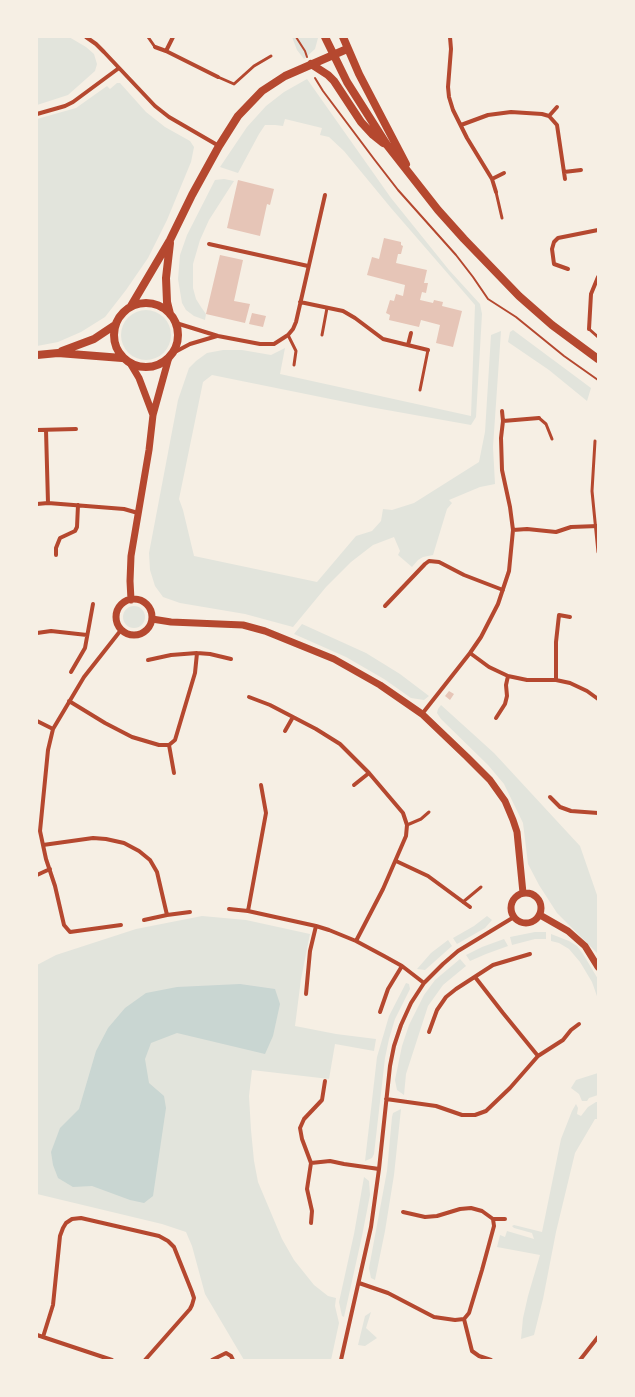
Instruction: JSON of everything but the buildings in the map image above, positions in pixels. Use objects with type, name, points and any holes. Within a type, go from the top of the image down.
[{"type":"main road","points":[[325,37],[347,82],[387,146],[413,179],[464,239],[519,296],[552,325],[598,359]]},
{"type":"main road","points":[[329,37],[333,55]]},
{"type":"main road","points":[[343,37],[347,49],[413,179]]},
{"type":"main road","points":[[131,306],[170,240],[219,146],[238,116],[262,91],[285,76],[347,49]]},
{"type":"main road","points":[[310,64],[328,75],[334,81],[361,122],[373,135],[387,146]]},
{"type":"main road","points":[[170,240],[166,278],[166,291],[170,314]]},
{"type":"main road","points":[[141,302],[152,303],[162,307],[170,314],[176,323],[178,334],[177,344],[171,355],[157,365],[138,367],[122,358],[117,350],[114,342],[113,331],[122,312],[131,306],[141,302]]},
{"type":"main road","points":[[58,353],[94,339],[115,325]]},
{"type":"main road","points":[[37,355],[58,353],[122,358]]},
{"type":"street","points":[[86,37],[96,44],[155,106],[168,117],[219,146]]},
{"type":"street","points":[[166,51],[173,37]]},
{"type":"street","points":[[450,37],[449,98],[453,110],[467,138],[492,179],[496,192]]},
{"type":"street","points":[[155,47],[218,77]]},
{"type":"street","points":[[37,114],[66,106],[119,68]]},
{"type":"street","points":[[549,116],[557,107]]},
{"type":"street","points":[[461,125],[488,115],[511,112],[542,114],[549,116],[557,126],[565,179]]},
{"type":"street","points":[[564,172],[581,170]]},
{"type":"street","points":[[492,179],[504,173]]},
{"type":"street","points":[[176,323],[218,336],[268,345],[280,341],[288,335],[293,329],[325,195]]},
{"type":"street","points":[[568,269],[554,264],[552,249],[554,242],[558,238],[598,230]]},
{"type":"street","points":[[209,244],[308,266]]},
{"type":"street","points":[[589,329],[591,294],[598,277]]},
{"type":"street","points":[[300,302],[349,314],[382,339],[428,350]]},
{"type":"street","points":[[408,346],[411,333]]},
{"type":"street","points":[[131,600],[130,566],[149,450],[153,415],[171,355],[190,344],[218,336]]},
{"type":"street","points":[[130,363],[140,378],[153,415]]},
{"type":"street","points":[[422,714],[470,653],[489,623],[503,590],[508,571],[513,530],[502,470],[501,438],[504,421],[502,411]]},
{"type":"street","points":[[504,421],[539,418]]},
{"type":"street","points":[[37,430],[76,429]]},
{"type":"street","points":[[46,430],[48,503]]},
{"type":"street","points":[[37,504],[48,503],[124,509],[138,513]]},
{"type":"street","points":[[56,555],[56,548],[60,538],[75,531],[77,527],[78,505]]},
{"type":"street","points":[[513,530],[527,529],[556,532],[571,527],[597,526]]},
{"type":"street","points":[[385,606],[429,561],[439,562],[464,575],[503,590]]},
{"type":"street","points":[[131,600],[144,602],[152,613],[150,626],[146,631],[140,634],[127,634],[121,630],[116,618],[120,606],[131,600]]},
{"type":"street","points":[[71,672],[85,648],[93,604]]},
{"type":"street","points":[[556,680],[556,642],[559,615],[570,617]]},
{"type":"street","points":[[152,620],[243,625],[265,631],[334,659],[380,685],[422,714],[472,761],[490,780],[505,801],[517,832],[523,893]]},
{"type":"street","points":[[121,630],[84,678],[53,729],[48,750],[40,831],[64,925],[70,932],[121,925]]},
{"type":"street","points":[[37,633],[52,631],[87,635]]},
{"type":"street","points":[[69,701],[105,723],[132,737],[159,745],[169,745],[175,740],[195,673],[197,653]]},
{"type":"street","points":[[148,660],[171,655],[197,653],[210,654],[231,659]]},
{"type":"street","points":[[470,653],[489,667],[508,676],[527,680],[556,680],[570,683],[587,691],[598,699]]},
{"type":"street","points":[[496,718],[506,704],[506,685],[508,676]]},
{"type":"street","points":[[250,698],[270,705],[316,729],[340,744],[369,772],[403,813],[407,825],[406,836],[396,861],[356,941]]},
{"type":"street","points":[[285,732],[293,717]]},
{"type":"street","points":[[37,721],[53,729]]},
{"type":"street","points":[[169,745],[174,773]]},
{"type":"street","points":[[354,785],[369,772]]},
{"type":"street","points":[[248,911],[266,813],[261,785]]},
{"type":"street","points":[[550,797],[560,806],[571,811],[598,813]]},
{"type":"street","points":[[43,845],[93,838],[124,843],[139,851],[150,860],[157,872],[167,915]]},
{"type":"street","points":[[396,861],[428,876],[470,907]]},
{"type":"street","points":[[37,875],[50,869]]},
{"type":"street","points":[[523,893],[528,893],[538,898],[542,909],[537,919],[528,924],[518,921],[512,913],[512,903],[514,898],[523,893]]},
{"type":"street","points":[[229,910],[248,911],[316,926],[356,941],[402,966],[424,983]]},
{"type":"street","points":[[144,920],[190,912]]},
{"type":"street","points":[[540,915],[568,931],[585,946],[598,967]]},
{"type":"street","points":[[341,1360],[371,1227],[380,1169],[390,1066],[401,1024],[411,1003],[424,983],[443,964],[458,951],[514,917]]},
{"type":"street","points":[[306,994],[310,951],[316,926]]},
{"type":"street","points":[[429,1032],[432,1020],[446,997],[456,988],[493,965],[530,954]]},
{"type":"street","points":[[380,1012],[388,989],[402,966]]},
{"type":"street","points":[[475,977],[538,1056]]},
{"type":"street","points":[[386,1099],[436,1106],[462,1115],[476,1115],[486,1111],[497,1102],[538,1056],[563,1040],[571,1030],[580,1024]]},
{"type":"street","points":[[311,1223],[312,1211],[307,1189],[311,1163],[302,1140],[300,1128],[304,1119],[322,1100],[326,1082]]},
{"type":"street","points":[[311,1163],[330,1160],[344,1164],[380,1169]]},
{"type":"street","points":[[403,1212],[425,1217],[437,1216],[460,1209],[471,1208],[482,1211],[493,1219],[505,1219]]},
{"type":"street","points":[[43,1337],[53,1305],[60,1236],[66,1223],[72,1219],[81,1218],[159,1236],[168,1241],[174,1247],[194,1298],[190,1309],[145,1360]]},
{"type":"street","points":[[359,1283],[388,1293],[434,1316],[456,1320],[464,1319],[469,1313],[482,1270],[494,1226],[493,1219]]},
{"type":"street","points":[[464,1319],[472,1351],[479,1356],[491,1360]]},
{"type":"street","points":[[37,1335],[112,1360]]},
{"type":"street","points":[[580,1360],[598,1337]]},
{"type":"street","points":[[212,1360],[226,1353],[231,1356],[233,1360]]},
{"type":"lane","points":[[148,37],[155,47]]},
{"type":"lane","points":[[218,77],[234,84],[254,66],[271,56]]},
{"type":"lane","points":[[496,192],[502,218]]},
{"type":"lane","points":[[322,335],[327,308]]},
{"type":"lane","points":[[589,329],[598,337]]},
{"type":"lane","points":[[288,335],[296,351],[294,365]]},
{"type":"lane","points":[[420,390],[428,350]]},
{"type":"lane","points":[[539,418],[546,424],[552,439]]},
{"type":"lane","points":[[595,441],[592,491],[597,526],[598,552]]},
{"type":"lane","points":[[407,825],[421,820],[429,812]]},
{"type":"lane","points":[[463,902],[481,887]]},
{"type":"path","points":[[296,37],[305,51],[320,87],[398,190],[456,255],[488,299],[516,317],[564,356],[598,380]]},
{"type":"shaded area","points":[[37,37],[69,37],[86,47],[94,54],[97,64],[95,71],[68,95],[37,105]]},
{"type":"shaded area","points":[[292,37],[318,38],[315,49],[304,59],[297,50]]},
{"type":"shaded area","points":[[307,79],[391,198],[449,270],[480,304],[482,314],[476,417],[471,425],[370,407],[212,375],[203,382],[179,499],[194,556],[317,582],[356,536],[372,531],[381,521],[383,509],[392,510],[414,503],[479,462],[485,432],[491,335],[501,331],[493,447],[495,484],[480,487],[449,500],[452,503],[447,509],[433,555],[423,557],[412,567],[398,555],[400,551],[394,537],[373,545],[351,562],[326,587],[293,627],[245,614],[180,603],[163,597],[155,586],[150,570],[149,553],[178,400],[189,368],[207,353],[223,350],[242,350],[271,355],[285,348],[280,374],[471,416],[475,305],[344,151],[329,137],[320,135],[322,128],[285,119],[283,126],[265,125],[238,173],[220,167],[247,127],[266,106],[284,92]]},
{"type":"shaded area","points":[[117,83],[120,83],[146,112],[165,127],[190,141],[194,147],[191,162],[167,220],[148,258],[105,317],[81,332],[58,342],[37,346],[37,119],[76,108],[107,86],[110,89]]},
{"type":"shaded area","points":[[224,179],[234,181],[209,220],[200,240],[193,264],[193,288],[196,299],[206,314],[205,320],[194,316],[186,310],[182,303],[178,279],[180,255],[187,235],[215,180]]},
{"type":"shaded area","points":[[146,310],[155,312],[166,321],[171,335],[169,344],[160,355],[146,360],[137,358],[126,349],[121,335],[123,326],[132,315]]},
{"type":"shaded area","points":[[513,330],[591,388],[587,401],[549,370],[508,342],[510,332]]},
{"type":"shaded area","points":[[130,606],[138,606],[145,613],[145,621],[138,628],[130,628],[123,621],[123,613]]},
{"type":"shaded area","points":[[302,624],[366,653],[400,674],[429,696],[424,700],[411,698],[384,679],[346,657],[294,634]]},
{"type":"shaded area","points":[[441,705],[494,753],[580,846],[598,898],[598,954],[557,913],[539,885],[528,864],[523,823],[504,784],[488,765],[441,719],[437,713]]},
{"type":"shaded area","points":[[202,916],[246,920],[310,934],[301,979],[295,1026],[336,1034],[376,1039],[374,1051],[335,1044],[329,1079],[252,1070],[249,1096],[254,1161],[258,1182],[282,1239],[294,1260],[314,1285],[328,1296],[336,1298],[335,1306],[339,1323],[331,1360],[244,1360],[205,1294],[192,1246],[186,1232],[162,1224],[37,1194],[37,965],[56,955],[136,929]]},
{"type":"shaded area","points":[[487,916],[492,920],[485,928],[457,944],[453,938],[474,926]]},
{"type":"shaded area","points":[[535,932],[546,932],[546,939],[535,939],[512,945],[510,937]]},
{"type":"shaded area","points":[[551,934],[577,946],[583,954],[598,979],[598,999],[592,982],[580,962],[569,949],[559,943],[551,941]]},
{"type":"shaded area","points":[[504,939],[508,946],[470,961],[466,955],[482,947]]},
{"type":"shaded area","points":[[448,940],[452,946],[425,970],[417,969],[431,953]]},
{"type":"shaded area","points":[[460,959],[466,966],[443,985],[428,1006],[406,1074],[404,1095],[397,1090],[395,1080],[402,1046],[409,1025],[424,995],[435,980]]},
{"type":"shaded area","points":[[406,983],[409,984],[410,989],[395,1019],[385,1058],[374,1154],[372,1158],[365,1161],[377,1057],[389,1016]]},
{"type":"shaded area","points":[[240,984],[275,989],[280,1004],[273,1036],[265,1054],[177,1033],[151,1043],[145,1059],[149,1083],[164,1096],[166,1108],[153,1196],[144,1203],[130,1200],[92,1186],[73,1187],[58,1178],[53,1165],[51,1152],[60,1128],[79,1109],[96,1051],[108,1028],[125,1008],[146,993],[177,987]]},
{"type":"shaded area","points":[[598,1073],[598,1095],[589,1098],[587,1101],[582,1101],[579,1094],[571,1088],[576,1080]]},
{"type":"shaded area","points":[[598,1102],[598,1119],[595,1119],[575,1153],[534,1335],[521,1339],[523,1318],[540,1255],[497,1247],[500,1235],[505,1237],[507,1231],[534,1239],[532,1233],[514,1228],[512,1226],[514,1225],[542,1232],[561,1139],[572,1111],[576,1104],[578,1108],[577,1114],[581,1116],[588,1107]]},
{"type":"shaded area","points":[[401,1109],[394,1175],[375,1280],[371,1278],[369,1268],[387,1171],[392,1117],[393,1113]]},
{"type":"shaded area","points":[[364,1177],[369,1181],[370,1195],[344,1317],[342,1316],[339,1302],[354,1234]]},
{"type":"shaded area","points":[[371,1312],[366,1328],[377,1338],[365,1346],[358,1345],[365,1316]]}]
